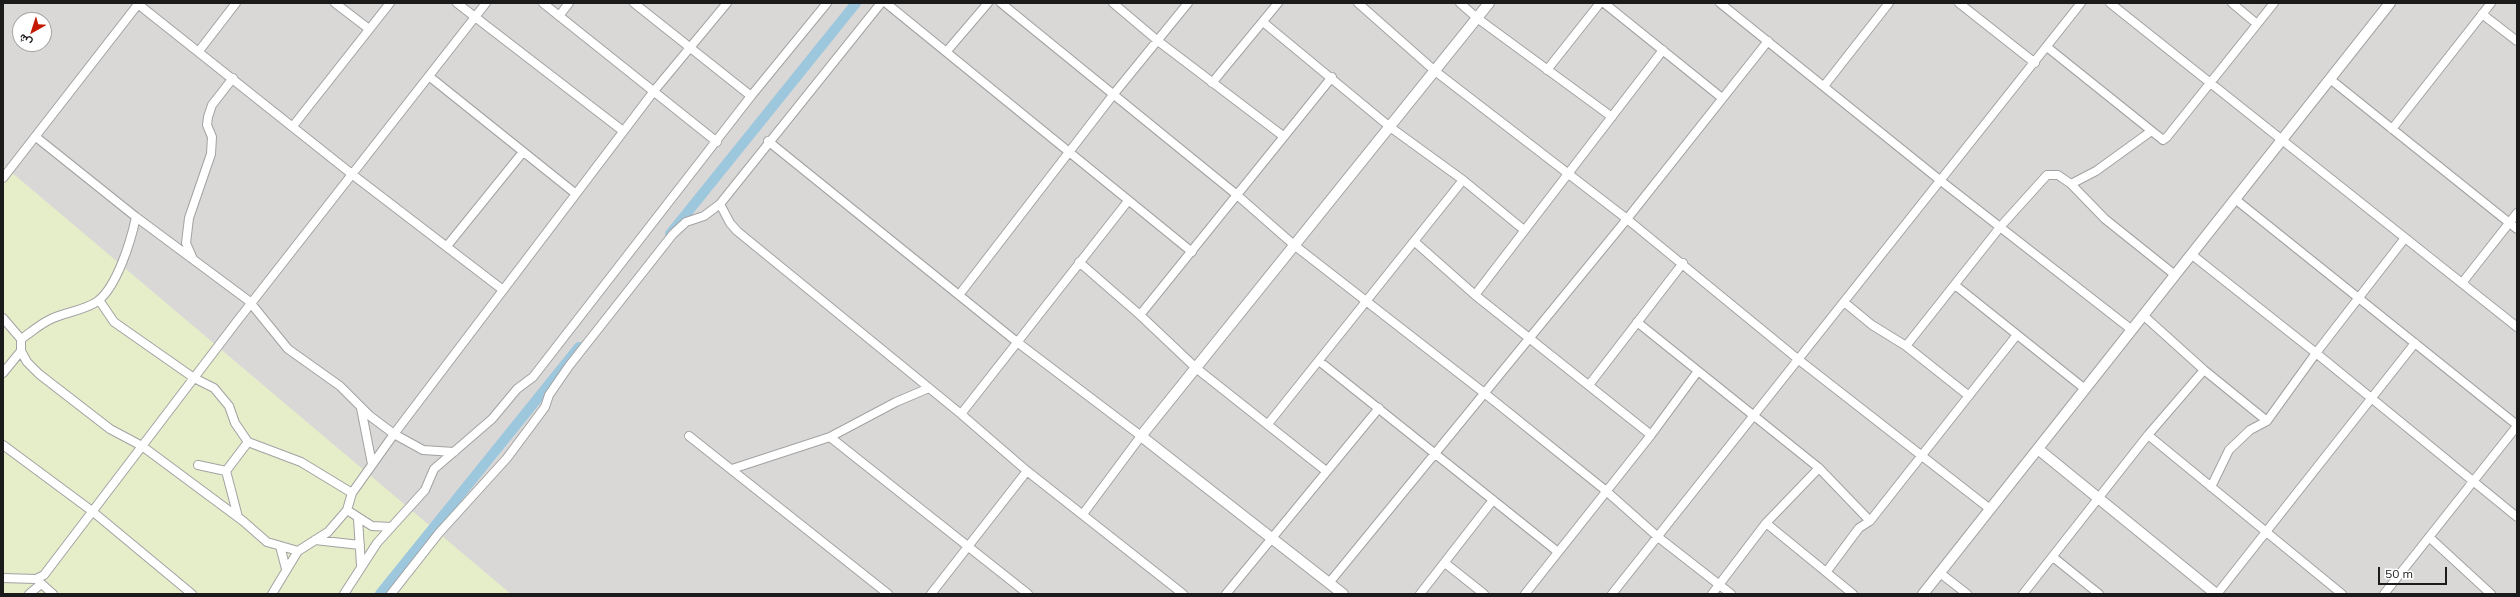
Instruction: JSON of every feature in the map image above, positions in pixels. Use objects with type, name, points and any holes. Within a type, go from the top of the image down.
[{"type":"street","points":[[3,178],[139,3],[294,126],[353,175],[503,290]]},
{"type":"street","points":[[198,51],[236,3]]},
{"type":"street","points":[[335,3],[370,29]]},
{"type":"street","points":[[294,126],[390,3]]},
{"type":"street","points":[[457,3],[623,131]]},
{"type":"street","points":[[29,594],[194,378],[476,18],[486,3]]},
{"type":"street","points":[[543,3],[717,142]]},
{"type":"street","points":[[559,16],[569,3]]},
{"type":"street","points":[[634,3],[751,96]]},
{"type":"street","points":[[272,594],[298,551],[328,532],[346,510],[352,492],[394,434],[623,131],[727,3]]},
{"type":"street","points":[[344,594],[361,565],[391,527],[425,490],[434,469],[492,419],[517,389],[533,377],[717,142],[751,96],[826,3]]},
{"type":"street","points":[[391,594],[439,533],[507,458],[545,407],[549,395],[568,366],[673,234],[686,222],[704,216],[720,204],[768,141],[881,3]]},
{"type":"street","points":[[886,3],[947,51],[1069,153],[1192,252]]},
{"type":"street","points":[[947,51],[988,3]]},
{"type":"street","points":[[1001,3],[1237,195],[1294,246],[1483,392],[1605,490],[1658,537],[1731,594]]},
{"type":"street","points":[[1113,3],[1158,41],[1283,136]]},
{"type":"street","points":[[959,295],[1113,95],[1188,3]]},
{"type":"street","points":[[1212,83],[1278,3]]},
{"type":"street","points":[[1358,3],[1435,71],[1683,263],[1799,360],[1921,457],[1990,509]]},
{"type":"street","points":[[1460,3],[1477,18],[1612,118]]},
{"type":"street","points":[[1083,514],[1141,436],[1489,3]]},
{"type":"street","points":[[1547,70],[1600,3]]},
{"type":"street","points":[[1604,3],[1722,98]]},
{"type":"street","points":[[1720,3],[1941,181],[2001,226],[2132,330]]},
{"type":"street","points":[[1824,86],[1890,3]]},
{"type":"street","points":[[1959,3],[2035,63]]},
{"type":"street","points":[[1612,594],[2082,3]]},
{"type":"street","points":[[2110,3],[2517,327]]},
{"type":"street","points":[[2232,3],[2257,24]]},
{"type":"street","points":[[2047,47],[2161,140],[2165,139],[2274,3]]},
{"type":"street","points":[[1923,594],[2390,3]]},
{"type":"street","points":[[2392,129],[2491,3]]},
{"type":"street","points":[[2482,14],[2517,41]]},
{"type":"street","points":[[1263,22],[1390,127],[1463,180],[1524,230]]},
{"type":"street","points":[[1329,583],[1528,337],[1627,219],[1768,41]]},
{"type":"street","points":[[1475,295],[1663,50]]},
{"type":"street","points":[[430,77],[576,194]]},
{"type":"street","points":[[193,259],[186,243],[189,218],[212,154],[212,137],[207,125],[208,117],[212,105],[233,78]]},
{"type":"street","points":[[1140,315],[1192,252],[1283,136],[1332,78]]},
{"type":"street","points":[[2330,79],[2517,229]]},
{"type":"street","points":[[2071,184],[2096,171],[2150,132]]},
{"type":"street","points":[[36,137],[136,217],[252,304],[282,343],[340,386],[361,408],[394,434],[423,450],[454,452]]},
{"type":"street","points":[[768,141],[1017,342],[1272,537],[1343,594]]},
{"type":"street","points":[[447,246],[523,152]]},
{"type":"street","points":[[1906,346],[2001,226],[2047,175],[2058,175],[2071,184],[2105,219],[2175,275]]},
{"type":"street","points":[[1268,424],[1415,242],[1463,180]]},
{"type":"street","points":[[2235,199],[2517,426],[2384,594]]},
{"type":"street","points":[[961,414],[1128,201]]},
{"type":"street","points":[[720,204],[730,223],[737,231],[961,414],[1027,472],[1083,514],[1183,594]]},
{"type":"street","points":[[2462,283],[2517,213]]},
{"type":"street","points":[[21,339],[49,320],[88,307],[99,300],[118,274],[129,244],[136,217]]},
{"type":"street","points":[[2210,487],[2229,450],[2250,430],[2267,421],[2316,352],[2405,238]]},
{"type":"street","points":[[1415,242],[1475,295],[1650,435]]},
{"type":"street","points":[[2191,254],[2316,352],[2517,517]]},
{"type":"street","points":[[1079,262],[1140,315],[1196,368],[1326,471]]},
{"type":"street","points":[[1589,385],[1683,263]]},
{"type":"street","points":[[1955,285],[2016,336],[2085,389]]},
{"type":"street","points":[[99,300],[114,322],[194,378],[214,388],[229,406],[235,423],[248,442],[301,462],[352,492]]},
{"type":"street","points":[[1844,302],[1872,325],[1906,346],[1968,396]]},
{"type":"street","points":[[2143,315],[2204,370],[2267,421]]},
{"type":"street","points":[[3,318],[21,339],[21,351],[27,362],[39,374],[110,429],[142,446],[238,517],[267,542],[298,551]]},
{"type":"street","points":[[1637,322],[1819,468],[1870,521]]},
{"type":"street","points":[[1827,571],[1859,528],[1870,521],[2016,336]]},
{"type":"street","points":[[2038,449],[2216,594],[2268,532],[2373,400],[2415,343]]},
{"type":"street","points":[[3,373],[21,351]]},
{"type":"street","points":[[1319,362],[1379,408],[1558,552]]},
{"type":"street","points":[[2023,594],[2148,435],[2204,370]]},
{"type":"street","points":[[1525,594],[1605,490],[1650,435],[1698,371]]},
{"type":"street","points":[[732,469],[772,458],[812,441],[830,437],[896,402],[929,388]]},
{"type":"street","points":[[361,408],[372,464]]},
{"type":"street","points":[[1226,594],[1379,408]]},
{"type":"street","points":[[2148,435],[2342,594]]},
{"type":"street","points":[[689,436],[888,594]]},
{"type":"street","points":[[830,437],[1028,594]]},
{"type":"street","points":[[226,471],[248,442]]},
{"type":"street","points":[[3,445],[92,512],[192,594]]},
{"type":"street","points":[[198,465],[226,471]]},
{"type":"street","points":[[1712,594],[1766,523],[1819,468]]},
{"type":"street","points":[[226,471],[238,517]]},
{"type":"street","points":[[931,594],[1027,472]]},
{"type":"street","points":[[1420,594],[1493,500]]},
{"type":"street","points":[[346,510],[358,519],[372,526],[391,527]]},
{"type":"street","points":[[358,519],[361,565]]},
{"type":"street","points":[[1766,523],[1827,571],[1853,594]]},
{"type":"street","points":[[2428,537],[2488,592]]},
{"type":"street","points":[[315,540],[360,545]]},
{"type":"street","points":[[280,546],[286,569]]},
{"type":"street","points":[[2053,557],[2099,594]]},
{"type":"street","points":[[1445,563],[1484,594]]},
{"type":"street","points":[[1940,573],[1967,594]]},
{"type":"street","points":[[3,578],[39,582],[53,594]]},
{"type":"shaded area","points":[[3,3],[2517,3],[2517,594],[3,594]]},
{"type":"green space","points":[[3,165],[314,428],[511,594],[3,594]]},
{"type":"waterway","points":[[670,234],[856,3]]},
{"type":"waterway","points":[[380,594],[579,347]]}]
